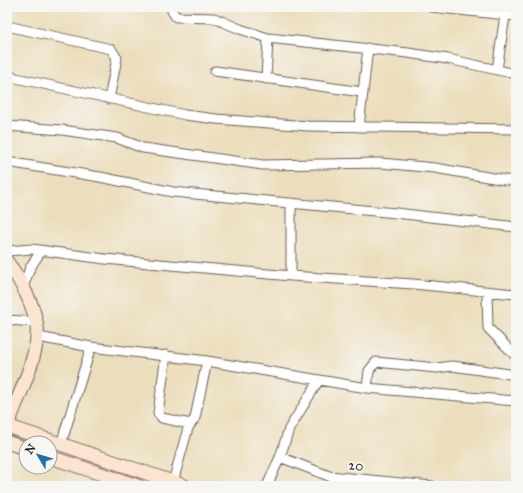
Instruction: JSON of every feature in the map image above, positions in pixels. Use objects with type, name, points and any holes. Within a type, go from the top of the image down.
[{"type":"main road","points":[[7,262],[11,273],[23,287],[27,295],[36,322],[38,337],[25,379],[7,426],[179,484]]},
{"type":"main road","points":[[7,442],[18,446]]},
{"type":"main road","points":[[58,460],[138,486]]},
{"type":"street","points":[[172,7],[172,11],[176,17],[214,18],[240,29],[268,38],[408,52],[516,74]]},
{"type":"street","points":[[432,7],[516,16]]},
{"type":"street","points":[[496,70],[504,15]]},
{"type":"street","points":[[7,26],[111,49],[117,58],[109,99]]},
{"type":"street","points":[[266,79],[268,38]]},
{"type":"street","points":[[358,127],[368,48]]},
{"type":"street","points":[[215,72],[362,92]]},
{"type":"street","points":[[7,74],[16,78],[109,99],[185,115],[216,119],[308,126],[516,129]]},
{"type":"street","points":[[7,126],[62,130],[117,138],[143,148],[263,165],[382,163],[435,168],[516,181]]},
{"type":"street","points":[[7,162],[100,177],[173,192],[516,227]]},
{"type":"street","points":[[291,203],[291,276]]},
{"type":"street","points":[[7,251],[32,249],[105,259],[291,276],[413,284],[516,294]]},
{"type":"street","points":[[23,287],[30,268],[41,251]]},
{"type":"street","points":[[487,292],[488,328],[516,356]]},
{"type":"street","points":[[7,320],[36,322]]},
{"type":"street","points":[[38,337],[91,347],[207,361],[367,388],[516,401]]},
{"type":"street","points":[[61,444],[91,347]]},
{"type":"street","points":[[166,355],[158,413],[162,418],[190,424]]},
{"type":"street","points":[[179,484],[190,424],[195,418],[207,361]]},
{"type":"street","points":[[367,388],[369,371],[376,362],[438,368],[452,366],[516,375]]},
{"type":"street","points":[[267,486],[280,457],[289,429],[319,380]]},
{"type":"street","name":"20","points":[[280,457],[329,476],[432,486]]}]
